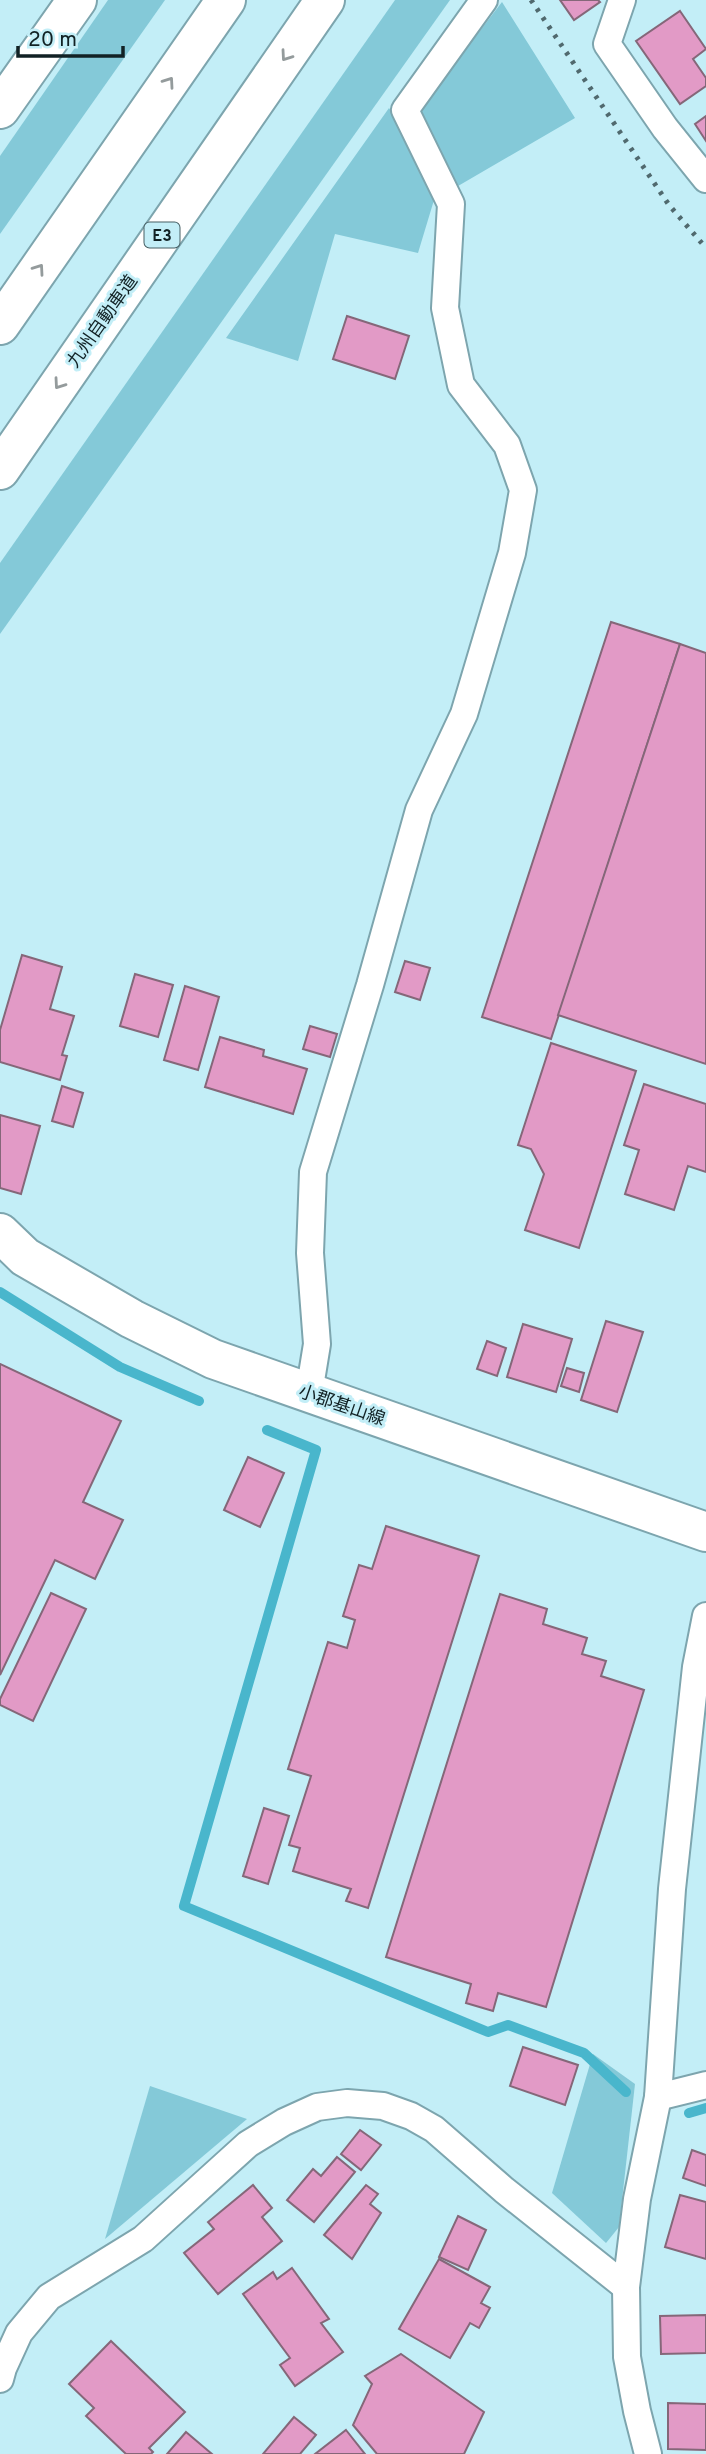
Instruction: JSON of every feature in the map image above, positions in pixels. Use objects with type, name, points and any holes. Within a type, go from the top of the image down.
[{"type":"main road","points":[[0,109],[77,0]]},
{"type":"main road","points":[[0,325],[226,0]]},
{"type":"main road","name":"九州自動車道","points":[[0,470],[325,0]]},
{"type":"main road","name":"小郡基山線","points":[[0,1233],[25,1256],[132,1319],[213,1359],[706,1532]]},
{"type":"street","points":[[309,1393],[317,1344],[310,1253],[313,1172],[370,985],[419,810],[464,714],[512,553],[523,490],[507,445],[461,385],[445,308],[451,204],[405,110],[484,0]]},
{"type":"street","points":[[622,0],[607,44],[665,128],[706,179]]},
{"type":"street","points":[[648,2454],[627,2357],[626,2287],[637,2199],[658,2097],[673,1889],[696,1667],[706,1616]]},
{"type":"street","points":[[658,2097],[706,2085]]},
{"type":"street","points":[[0,2379],[19,2333],[48,2297],[143,2239],[248,2144],[284,2122],[317,2107],[347,2103],[383,2106],[411,2116],[434,2129],[504,2190],[626,2287]]},
{"type":"shaded area","points":[[108,0],[165,0],[0,234],[0,156]]},
{"type":"shaded area","points":[[395,0],[450,0],[0,634],[0,563]]},
{"type":"shaded area","points":[[502,2],[575,118],[434,200],[418,253],[335,234],[298,361],[226,338],[389,108],[403,131]]},
{"type":"shaded area","points":[[593,2054],[635,2084],[619,2227],[606,2243],[552,2193]]},
{"type":"shaded area","points":[[150,2086],[247,2119],[105,2239]]},
{"type":"building","points":[[560,0],[598,0],[600,2],[574,20]]},
{"type":"building","points":[[680,11],[706,49],[693,59],[706,78],[706,86],[680,104],[636,41]]},
{"type":"building","points":[[706,116],[706,141],[695,124]]},
{"type":"building","points":[[347,316],[409,336],[395,379],[333,359]]},
{"type":"building","points":[[611,622],[680,644],[551,1039],[482,1017]]},
{"type":"building","points":[[680,644],[706,653],[706,1064],[558,1015]]},
{"type":"building","points":[[22,955],[62,967],[50,1009],[74,1016],[62,1055],[67,1056],[60,1080],[0,1062],[0,1030]]},
{"type":"building","points":[[405,961],[430,968],[420,1000],[395,992]]},
{"type":"building","points":[[135,974],[173,985],[158,1037],[120,1026]]},
{"type":"building","points":[[185,986],[219,997],[198,1070],[164,1060]]},
{"type":"building","points":[[310,1026],[337,1034],[330,1057],[303,1049]]},
{"type":"building","points":[[220,1037],[264,1050],[263,1056],[307,1069],[293,1114],[205,1087]]},
{"type":"building","points":[[551,1043],[636,1071],[579,1248],[525,1230],[544,1174],[531,1149],[518,1145]]},
{"type":"building","points":[[644,1084],[706,1104],[706,1172],[688,1166],[674,1210],[625,1194],[639,1150],[624,1145]]},
{"type":"building","points":[[62,1086],[83,1093],[73,1127],[52,1121]]},
{"type":"building","points":[[0,1115],[40,1126],[21,1194],[0,1188]]},
{"type":"building","points":[[606,1321],[643,1332],[617,1412],[581,1400]]},
{"type":"building","points":[[523,1324],[572,1339],[556,1392],[507,1377]]},
{"type":"building","points":[[487,1341],[506,1348],[497,1376],[477,1369]]},
{"type":"building","points":[[0,1364],[121,1421],[83,1502],[123,1520],[95,1579],[55,1560],[0,1675]]},
{"type":"building","points":[[567,1368],[584,1373],[579,1392],[561,1386]]},
{"type":"building","points":[[248,1457],[284,1473],[260,1527],[224,1510]]},
{"type":"building","points":[[386,1526],[479,1556],[368,1908],[346,1901],[351,1889],[293,1871],[300,1848],[289,1845],[311,1776],[288,1769],[328,1642],[347,1648],[355,1620],[343,1616],[359,1565],[372,1569]]},
{"type":"building","points":[[51,1593],[86,1609],[33,1721],[0,1705],[0,1699]]},
{"type":"building","points":[[500,1594],[547,1609],[543,1624],[587,1638],[582,1654],[606,1661],[601,1676],[644,1690],[546,2007],[498,1993],[493,2011],[466,2003],[471,1984],[386,1957]]},
{"type":"building","points":[[264,1808],[289,1816],[268,1884],[243,1876]]},
{"type":"building","points":[[523,2047],[578,2065],[565,2105],[510,2086]]},
{"type":"building","points":[[360,2130],[381,2145],[361,2170],[341,2154]]},
{"type":"building","points":[[692,2150],[706,2155],[706,2186],[683,2178]]},
{"type":"building","points":[[337,2157],[355,2172],[314,2222],[287,2200],[313,2169],[321,2176]]},
{"type":"building","points":[[253,2185],[272,2208],[262,2217],[282,2241],[218,2294],[184,2253],[214,2229],[208,2222]]},
{"type":"building","points":[[366,2185],[378,2194],[370,2204],[381,2213],[352,2259],[324,2235]]},
{"type":"building","points":[[680,2195],[706,2202],[706,2259],[665,2247]]},
{"type":"building","points":[[458,2216],[486,2230],[468,2270],[439,2257]]},
{"type":"building","points":[[439,2259],[490,2287],[481,2303],[490,2308],[479,2328],[470,2323],[450,2358],[399,2329]]},
{"type":"building","points":[[292,2268],[329,2319],[321,2323],[343,2352],[295,2386],[280,2365],[290,2358],[243,2294],[273,2272],[277,2279]]},
{"type":"building","points":[[706,2315],[706,2353],[661,2354],[660,2316]]},
{"type":"building","points":[[111,2341],[185,2412],[149,2448],[153,2452],[151,2454],[126,2454],[86,2416],[94,2408],[69,2384]]},
{"type":"building","points":[[401,2354],[484,2412],[464,2454],[377,2454],[353,2425],[372,2384],[365,2376]]},
{"type":"building","points":[[668,2403],[706,2404],[706,2450],[668,2449]]},
{"type":"building","points":[[294,2417],[316,2435],[300,2454],[263,2454]]},
{"type":"building","points":[[346,2430],[365,2454],[315,2454]]},
{"type":"building","points":[[186,2432],[212,2454],[167,2454]]},
{"type":"waterway","points":[[0,1292],[120,1367],[199,1401]]},
{"type":"waterway","points":[[267,1430],[316,1450],[184,1906],[488,2032],[508,2025],[584,2053],[626,2092]]},
{"type":"waterway","points":[[689,2113],[706,2108]]},
{"type":"railway","points":[[531,0],[669,205],[706,248]]}]
